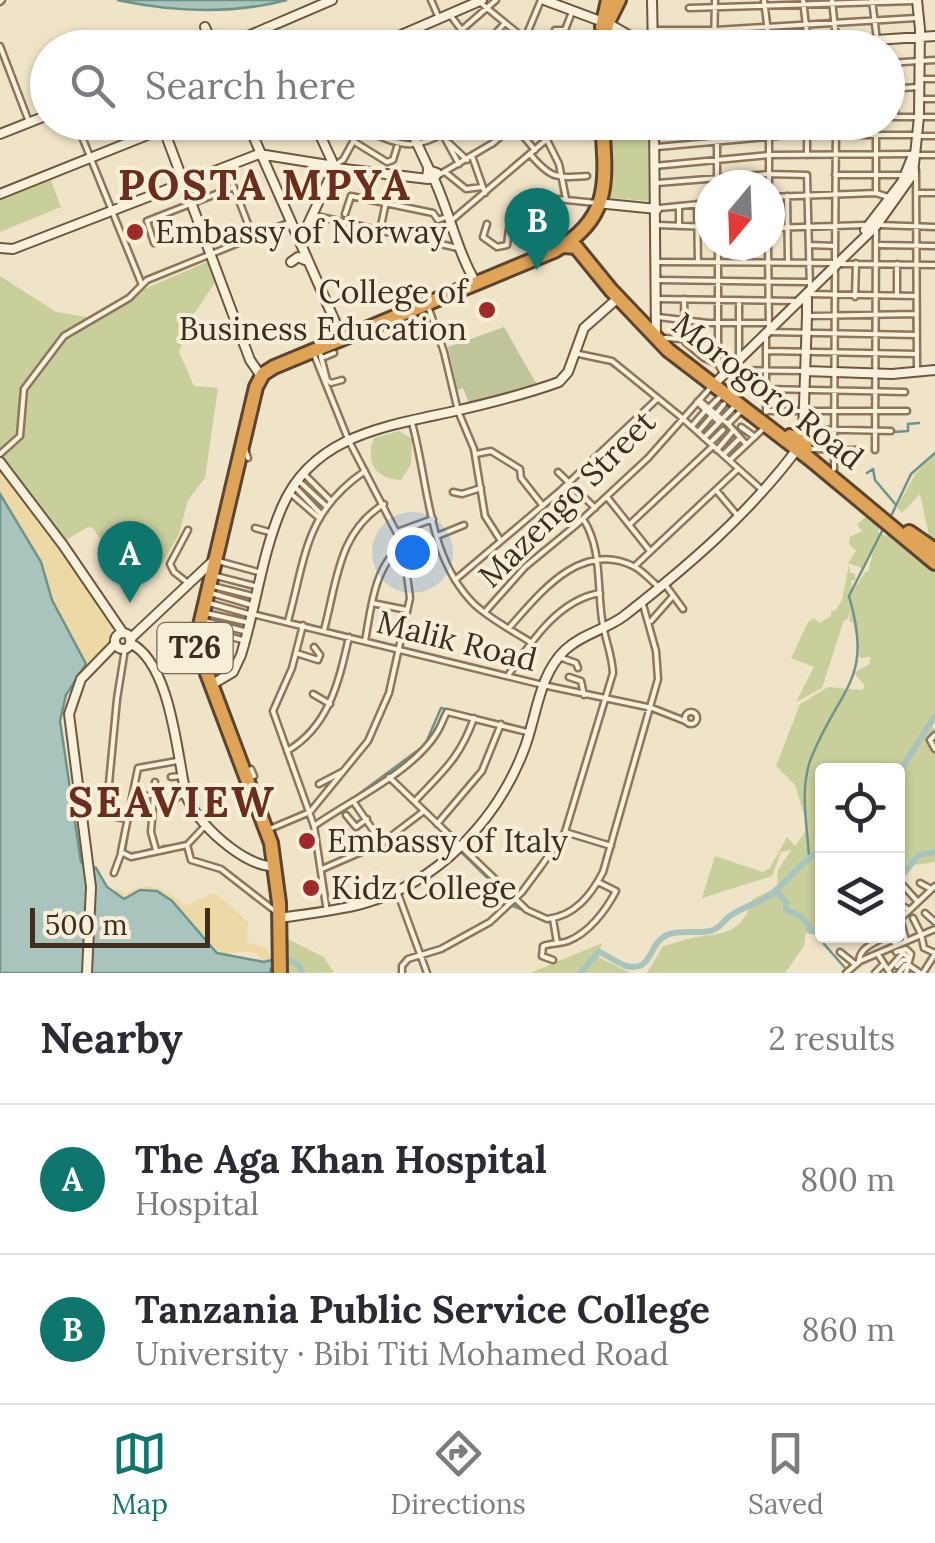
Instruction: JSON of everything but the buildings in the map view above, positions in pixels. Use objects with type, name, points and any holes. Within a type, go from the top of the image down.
[{"type":"highway","points":[[605,28],[619,0]]},
{"type":"highway","points":[[331,343],[475,281],[582,241],[601,203],[600,140]]},
{"type":"highway","points":[[259,373],[426,304],[564,240],[601,203]]},
{"type":"highway","name":"Morogoro Road","points":[[582,241],[618,298],[719,377],[935,562]]},
{"type":"highway","name":"Morogoro Road","points":[[582,241],[657,328]]},
{"type":"highway","name":"T26","points":[[259,373],[228,519],[204,590],[197,645],[209,686],[249,774],[267,830],[267,865]]},
{"type":"highway","name":"T26","points":[[259,373],[194,638],[280,916],[279,973]]},
{"type":"highway","name":"Morogoro Road","points":[[719,377],[798,444]]},
{"type":"highway","name":"Morogoro Road","points":[[888,519],[935,550]]},
{"type":"street","points":[[261,30],[332,0]]},
{"type":"street","points":[[431,0],[440,21]]},
{"type":"street","points":[[415,30],[496,0]]},
{"type":"street","points":[[531,30],[542,0],[605,28]]},
{"type":"street","points":[[654,0],[654,30],[916,18]]},
{"type":"street","points":[[714,30],[715,0]]},
{"type":"street","points":[[764,0],[768,30]]},
{"type":"street","points":[[689,8],[917,0]]},
{"type":"street","points":[[917,0],[920,37]]},
{"type":"street","points":[[917,0],[918,372]]},
{"type":"street","points":[[872,1],[876,30]]},
{"type":"street","points":[[832,2],[835,30]]},
{"type":"street","points":[[482,3],[511,30]]},
{"type":"street","points":[[461,30],[482,3]]},
{"type":"street","points":[[803,3],[807,30]]},
{"type":"street","points":[[565,30],[572,12]]},
{"type":"street","points":[[450,16],[459,30]]},
{"type":"street","points":[[498,30],[504,24]]},
{"type":"street","points":[[0,46],[30,122],[0,134]]},
{"type":"street","points":[[905,62],[935,60]]},
{"type":"street","points":[[905,86],[935,79]]},
{"type":"street","points":[[893,199],[916,154],[918,84]]},
{"type":"street","points":[[920,98],[935,99]]},
{"type":"street","points":[[905,117],[935,117]]},
{"type":"street","points":[[905,135],[935,136]]},
{"type":"street","points":[[84,140],[142,285]]},
{"type":"street","points":[[0,194],[131,140]]},
{"type":"street","points":[[167,140],[259,373]]},
{"type":"street","points":[[254,140],[299,237],[331,343],[329,382],[342,380]]},
{"type":"street","points":[[322,140],[333,167]]},
{"type":"street","points":[[389,140],[398,145],[418,146],[435,140]]},
{"type":"street","points":[[415,140],[434,174],[458,248],[475,281]]},
{"type":"street","points":[[446,140],[459,164]]},
{"type":"street","points":[[448,140],[469,158],[483,190]]},
{"type":"street","points":[[0,248],[13,250],[260,154],[391,174],[434,174],[459,164],[495,140]]},
{"type":"street","points":[[525,140],[546,172],[562,178],[587,176]]},
{"type":"street","points":[[345,214],[352,196],[433,213],[438,220],[451,217],[547,140],[566,199]]},
{"type":"street","points":[[656,140],[657,328]]},
{"type":"street","points":[[657,140],[657,299]]},
{"type":"street","points":[[657,147],[727,140]]},
{"type":"street","points":[[769,140],[769,170]]},
{"type":"street","points":[[806,140],[807,155]]},
{"type":"street","points":[[834,469],[836,140]]},
{"type":"street","points":[[876,140],[876,193]]},
{"type":"street","points":[[299,237],[333,167],[353,141],[389,162],[398,145]]},
{"type":"street","points":[[716,170],[717,141]]},
{"type":"street","points":[[260,154],[299,237],[331,343],[348,439],[403,545],[410,578],[407,610],[385,704],[368,741],[310,812],[267,830]]},
{"type":"street","points":[[656,166],[769,155],[935,155]]},
{"type":"street","points":[[719,377],[872,225],[916,165]]},
{"type":"street","points":[[226,167],[253,237]]},
{"type":"street","points":[[380,231],[391,174]]},
{"type":"street","points":[[434,174],[469,190],[476,200]]},
{"type":"street","points":[[187,845],[193,861],[220,869],[280,916],[327,912],[397,891],[435,868],[461,846],[499,800],[516,769],[530,733],[541,683],[559,656],[642,601],[709,547],[798,444],[805,410],[808,175],[785,174]]},
{"type":"street","points":[[835,175],[906,176]]},
{"type":"street","points":[[657,183],[695,182]]},
{"type":"street","points":[[154,243],[147,221],[234,187]]},
{"type":"street","points":[[469,190],[483,190]]},
{"type":"street","points":[[788,263],[787,196],[876,193],[893,199]]},
{"type":"street","points":[[917,194],[935,194]]},
{"type":"street","points":[[537,197],[656,209],[695,204]]},
{"type":"street","points":[[679,206],[679,226]]},
{"type":"street","points":[[312,215],[458,248]]},
{"type":"street","points":[[267,865],[204,827],[192,811],[176,776],[178,761],[161,685],[147,658],[125,640],[0,461],[20,436],[24,390],[58,341],[129,298],[142,285],[289,222]]},
{"type":"street","points":[[487,224],[483,237],[497,248],[508,245],[508,229]]},
{"type":"street","points":[[658,224],[695,226]]},
{"type":"street","points":[[872,225],[878,245],[875,450]]},
{"type":"street","points":[[787,227],[935,227]]},
{"type":"street","points":[[878,245],[935,246]]},
{"type":"street","points":[[808,246],[835,246]]},
{"type":"street","points":[[291,262],[305,260]]},
{"type":"street","points":[[657,262],[935,265]]},
{"type":"street","points":[[692,426],[707,409],[719,377],[718,262]]},
{"type":"street","points":[[730,461],[755,437],[764,419],[768,262]]},
{"type":"street","points":[[855,296],[856,263]]},
{"type":"street","points":[[897,264],[897,296]]},
{"type":"street","points":[[658,280],[768,282],[835,295],[916,296]]},
{"type":"street","points":[[657,299],[768,299],[806,292]]},
{"type":"street","points":[[209,686],[233,672],[273,533],[296,482],[325,452],[348,439],[411,418],[458,410],[559,382],[568,372],[586,325],[618,298]]},
{"type":"street","points":[[683,339],[684,299]]},
{"type":"street","points":[[738,300],[740,356]]},
{"type":"street","points":[[426,304],[475,454],[485,516],[500,541]]},
{"type":"street","points":[[808,316],[916,314]]},
{"type":"street","points":[[657,328],[683,321],[739,323],[767,330],[916,335]]},
{"type":"street","points":[[657,328],[683,339],[719,377]]},
{"type":"street","points":[[767,351],[916,354]]},
{"type":"street","points":[[574,353],[612,362],[692,426],[762,490]]},
{"type":"street","points":[[719,377],[766,370],[935,370]]},
{"type":"street","name":"Mazengo Street","points":[[485,612],[525,567],[648,458],[719,377]]},
{"type":"street","points":[[766,390],[904,392]]},
{"type":"street","points":[[455,580],[570,482],[657,399]]},
{"type":"street","points":[[698,401],[746,444]]},
{"type":"street","points":[[698,432],[724,404]]},
{"type":"street","points":[[704,438],[733,408]]},
{"type":"street","points":[[764,419],[805,410],[907,411]]},
{"type":"street","points":[[728,424],[740,412]]},
{"type":"street","points":[[411,418],[437,536],[455,580],[485,612],[532,643]]},
{"type":"street","points":[[742,426],[755,437]]},
{"type":"street","points":[[714,447],[723,430]]},
{"type":"street","points":[[798,444],[834,430],[892,431]]},
{"type":"street","points":[[630,524],[733,431]]},
{"type":"street","points":[[723,456],[740,438]]},
{"type":"street","points":[[798,444],[859,450]]},
{"type":"street","points":[[475,454],[491,450],[517,466],[542,506]]},
{"type":"street","points":[[634,566],[738,469]]},
{"type":"street","points":[[288,623],[319,515],[330,500],[365,471]]},
{"type":"street","points":[[558,472],[595,508]]},
{"type":"street","points":[[296,482],[330,500]]},
{"type":"street","points":[[296,482],[326,506]]},
{"type":"street","points":[[296,482],[319,515]]},
{"type":"street","points":[[453,492],[462,494],[481,488]]},
{"type":"street","points":[[716,490],[737,515]]},
{"type":"street","points":[[607,497],[650,550]]},
{"type":"street","points":[[324,631],[350,534],[364,517],[384,504]]},
{"type":"street","points":[[397,532],[433,519]]},
{"type":"street","points":[[402,973],[408,959],[470,935],[514,900],[564,832],[613,673],[598,562],[583,519]]},
{"type":"street","points":[[437,536],[464,525]]},
{"type":"street","points":[[255,528],[273,533]]},
{"type":"street","points":[[188,530],[170,564],[172,570],[252,614]]},
{"type":"street","points":[[365,641],[372,603],[387,560],[403,545]]},
{"type":"street","points":[[510,628],[562,572],[578,564],[634,566],[662,585],[683,610]]},
{"type":"street","points":[[89,973],[94,904],[78,785],[74,699],[86,677],[125,640],[204,590],[263,573]]},
{"type":"street","points":[[204,590],[252,614]]},
{"type":"street","points":[[204,590],[252,614]]},
{"type":"street","points":[[204,590],[252,614]]},
{"type":"street","points":[[204,590],[252,614]]},
{"type":"street","points":[[204,590],[252,614]]},
{"type":"street","points":[[204,590],[252,614]]},
{"type":"street","points":[[508,676],[566,607],[600,593]]},
{"type":"street","points":[[649,622],[658,617],[673,596]]},
{"type":"street","points":[[389,777],[514,900],[535,915],[552,919],[579,906],[598,882],[652,708],[659,667],[642,601]]},
{"type":"street","points":[[372,603],[407,610]]},
{"type":"street","name":"Malik Road","points":[[252,614],[683,718]]},
{"type":"street","points":[[303,625],[273,711],[314,826],[327,912]]},
{"type":"street","points":[[287,751],[313,730],[330,704],[349,637]]},
{"type":"street","points":[[125,640],[106,815],[128,820]]},
{"type":"street","points":[[296,654],[318,660],[320,655],[314,647]]},
{"type":"street","points":[[559,656],[576,663],[578,668]]},
{"type":"street","points":[[569,678],[581,681],[584,694]]},
{"type":"street","points":[[313,694],[330,704]]},
{"type":"street","points":[[314,826],[389,777],[434,738],[446,713],[530,733]]},
{"type":"street","points":[[414,800],[460,753],[474,718]]},
{"type":"street","points":[[436,824],[482,771],[502,724]]},
{"type":"street","points":[[935,735],[930,740],[935,749]]},
{"type":"street","points":[[114,873],[139,767],[178,761]]},
{"type":"street","points":[[319,784],[346,770]]},
{"type":"street","points":[[155,782],[150,832],[156,850]]},
{"type":"street","points":[[132,800],[154,794]]},
{"type":"street","points":[[174,801],[186,796]]},
{"type":"street","points":[[353,800],[382,843]]},
{"type":"street","points":[[322,869],[382,843],[424,811]]},
{"type":"street","points":[[346,815],[356,827],[367,819]]},
{"type":"street","points":[[121,852],[132,857],[187,845],[204,827]]},
{"type":"street","points":[[564,832],[611,846]]},
{"type":"street","points":[[553,960],[544,959],[545,944],[576,937],[604,912],[616,892],[598,882]]},
{"type":"street","points":[[905,913],[933,887],[920,883]]},
{"type":"street","points":[[905,886],[918,902]]},
{"type":"street","points":[[397,891],[427,973]]},
{"type":"street","points":[[846,973],[859,962],[928,933],[935,926],[925,913]]},
{"type":"street","points":[[900,969],[904,953],[922,973],[935,954],[924,948],[912,918]]},
{"type":"street","points":[[552,919],[557,943]]},
{"type":"street","points":[[928,933],[935,937]]},
{"type":"street","points":[[859,973],[858,960],[866,943]]},
{"type":"street","points":[[878,954],[888,972],[909,962],[911,954],[906,949],[896,952]]},
{"type":"street","points":[[840,952],[859,962]]},
{"type":"street","points":[[918,960],[927,964]]},
{"type":"street","points":[[875,973],[884,964]]},
{"type":"green space","points":[[609,140],[648,140],[649,201],[611,198]]},
{"type":"green space","points":[[49,175],[61,207],[0,232],[0,195]]},
{"type":"green space","points":[[207,262],[216,281],[192,317],[179,352],[194,386],[218,388],[205,478],[188,500],[179,534],[158,571],[146,582],[137,575],[122,574],[93,528],[88,527],[63,542],[0,458],[0,276],[56,312],[99,319],[144,289]]},
{"type":"green space","points":[[504,327],[537,385],[469,403],[463,388],[458,390],[448,347]]},
{"type":"green space","points":[[399,431],[412,439],[411,465],[401,480],[379,473],[371,455],[374,438]]},
{"type":"green space","points":[[935,454],[935,544],[930,540],[920,494],[902,513],[897,507],[916,473]]},
{"type":"green space","points":[[868,515],[881,522],[878,532],[886,536],[889,533],[935,566],[935,715],[928,724],[935,729],[935,862],[916,865],[913,860],[905,868],[905,763],[815,763],[815,930],[806,933],[804,946],[785,973],[647,973],[663,946],[738,925],[753,899],[777,887],[778,870],[791,850],[781,852],[772,876],[702,898],[715,856],[763,872],[770,868],[787,837],[795,846],[808,828],[795,785],[776,766],[800,704],[828,687],[862,690],[865,686],[854,673],[869,664],[871,657],[860,658],[853,623],[849,621],[851,610],[844,620],[822,688],[796,702],[814,667],[791,658],[808,622],[814,618],[820,623],[831,616],[831,610],[835,611],[842,600],[849,565],[856,579],[851,581],[852,592],[868,572],[875,544],[864,569],[848,563],[856,551],[849,544],[850,537],[862,531],[857,524]]},
{"type":"green space","points":[[284,937],[324,957],[334,973],[285,973]]},
{"type":"green space","points":[[602,943],[598,957],[631,973],[530,973]]},
{"type":"sand","points":[[0,471],[79,576],[112,629],[110,647],[86,667],[52,600],[41,562],[0,494]]},
{"type":"sand","points":[[104,879],[111,889],[125,894],[143,887],[157,888],[187,906],[212,893],[218,895],[248,922],[247,942],[267,948],[272,960],[262,961],[248,952],[220,953],[172,900],[157,891],[140,889],[124,898],[108,888]]},
{"type":"water","points":[[117,0],[287,0],[202,10]]},
{"type":"water","points":[[0,494],[41,562],[52,600],[86,664],[66,695],[60,721],[81,862],[96,868],[107,887],[124,899],[140,890],[157,891],[172,901],[217,953],[272,960],[270,973],[0,973]]},
{"type":"waterway","points":[[913,316],[915,351]]},
{"type":"waterway","points":[[808,355],[830,354]]},
{"type":"waterway","points":[[605,361],[620,371]]},
{"type":"waterway","points":[[807,413],[807,426]]},
{"type":"waterway","points":[[894,432],[908,431],[908,424],[919,423]]},
{"type":"waterway","points":[[417,438],[436,528]]},
{"type":"waterway","points":[[892,514],[911,474],[935,453]]},
{"type":"waterway","points":[[733,466],[759,490]]},
{"type":"waterway","points":[[867,473],[873,469],[875,480],[896,505]]},
{"type":"waterway","points":[[578,525],[606,501]]},
{"type":"waterway","points":[[557,538],[592,507]]},
{"type":"waterway","points":[[809,856],[805,805],[808,768],[856,665],[856,624],[849,596],[884,527]]},
{"type":"waterway","points":[[471,598],[483,609],[520,569]]},
{"type":"waterway","points":[[275,702],[271,715],[284,747]]},
{"type":"waterway","points":[[344,805],[425,745],[441,708],[529,729]]},
{"type":"waterway","points":[[905,763],[935,716]]},
{"type":"waterway","points":[[480,720],[498,725],[489,753],[466,789],[436,822],[426,816],[418,800],[455,762],[480,720]]},
{"type":"waterway","points":[[446,816],[463,796]]},
{"type":"waterway","points":[[130,817],[125,853],[137,853]]},
{"type":"waterway","points":[[430,819],[456,845]]},
{"type":"waterway","points":[[331,867],[383,844]]},
{"type":"waterway","points":[[163,846],[182,845]]},
{"type":"waterway","points":[[139,853],[154,848]]},
{"type":"waterway","points":[[460,851],[510,900],[482,925]]},
{"type":"waterway","points":[[905,872],[919,855],[935,852]]},
{"type":"waterway","points":[[580,973],[599,952],[635,967],[646,961],[657,943],[669,934],[716,929],[735,913],[770,895],[817,853]]},
{"type":"waterway","points":[[324,869],[326,891]]},
{"type":"waterway","points":[[773,894],[780,894],[786,910],[801,917],[810,931],[815,931]]},
{"type":"waterway","points":[[513,906],[551,921],[551,925]]},
{"type":"waterway","points":[[418,945],[424,954],[449,943]]},
{"type":"waterway","points":[[824,943],[846,969]]},
{"type":"waterway","points":[[272,965],[291,961],[299,965],[302,973]]},
{"type":"place","name":"Embassy of Norway","points":[[135,232]]},
{"type":"place","name":"Tanzania Public Service College","points":[[537,270]]},
{"type":"place","name":"College of Business Education","points":[[487,310]]},
{"type":"place","name":"The Aga Khan Hospital","points":[[130,603]]},
{"type":"place","name":"Embassy of Italy","points":[[307,841]]},
{"type":"place","name":"Kidz College","points":[[311,888]]},
{"type":"district","name":"POSTA MPYA","points":[[265,185]]},
{"type":"district","name":"SEAVIEW","points":[[172,802]]}]
